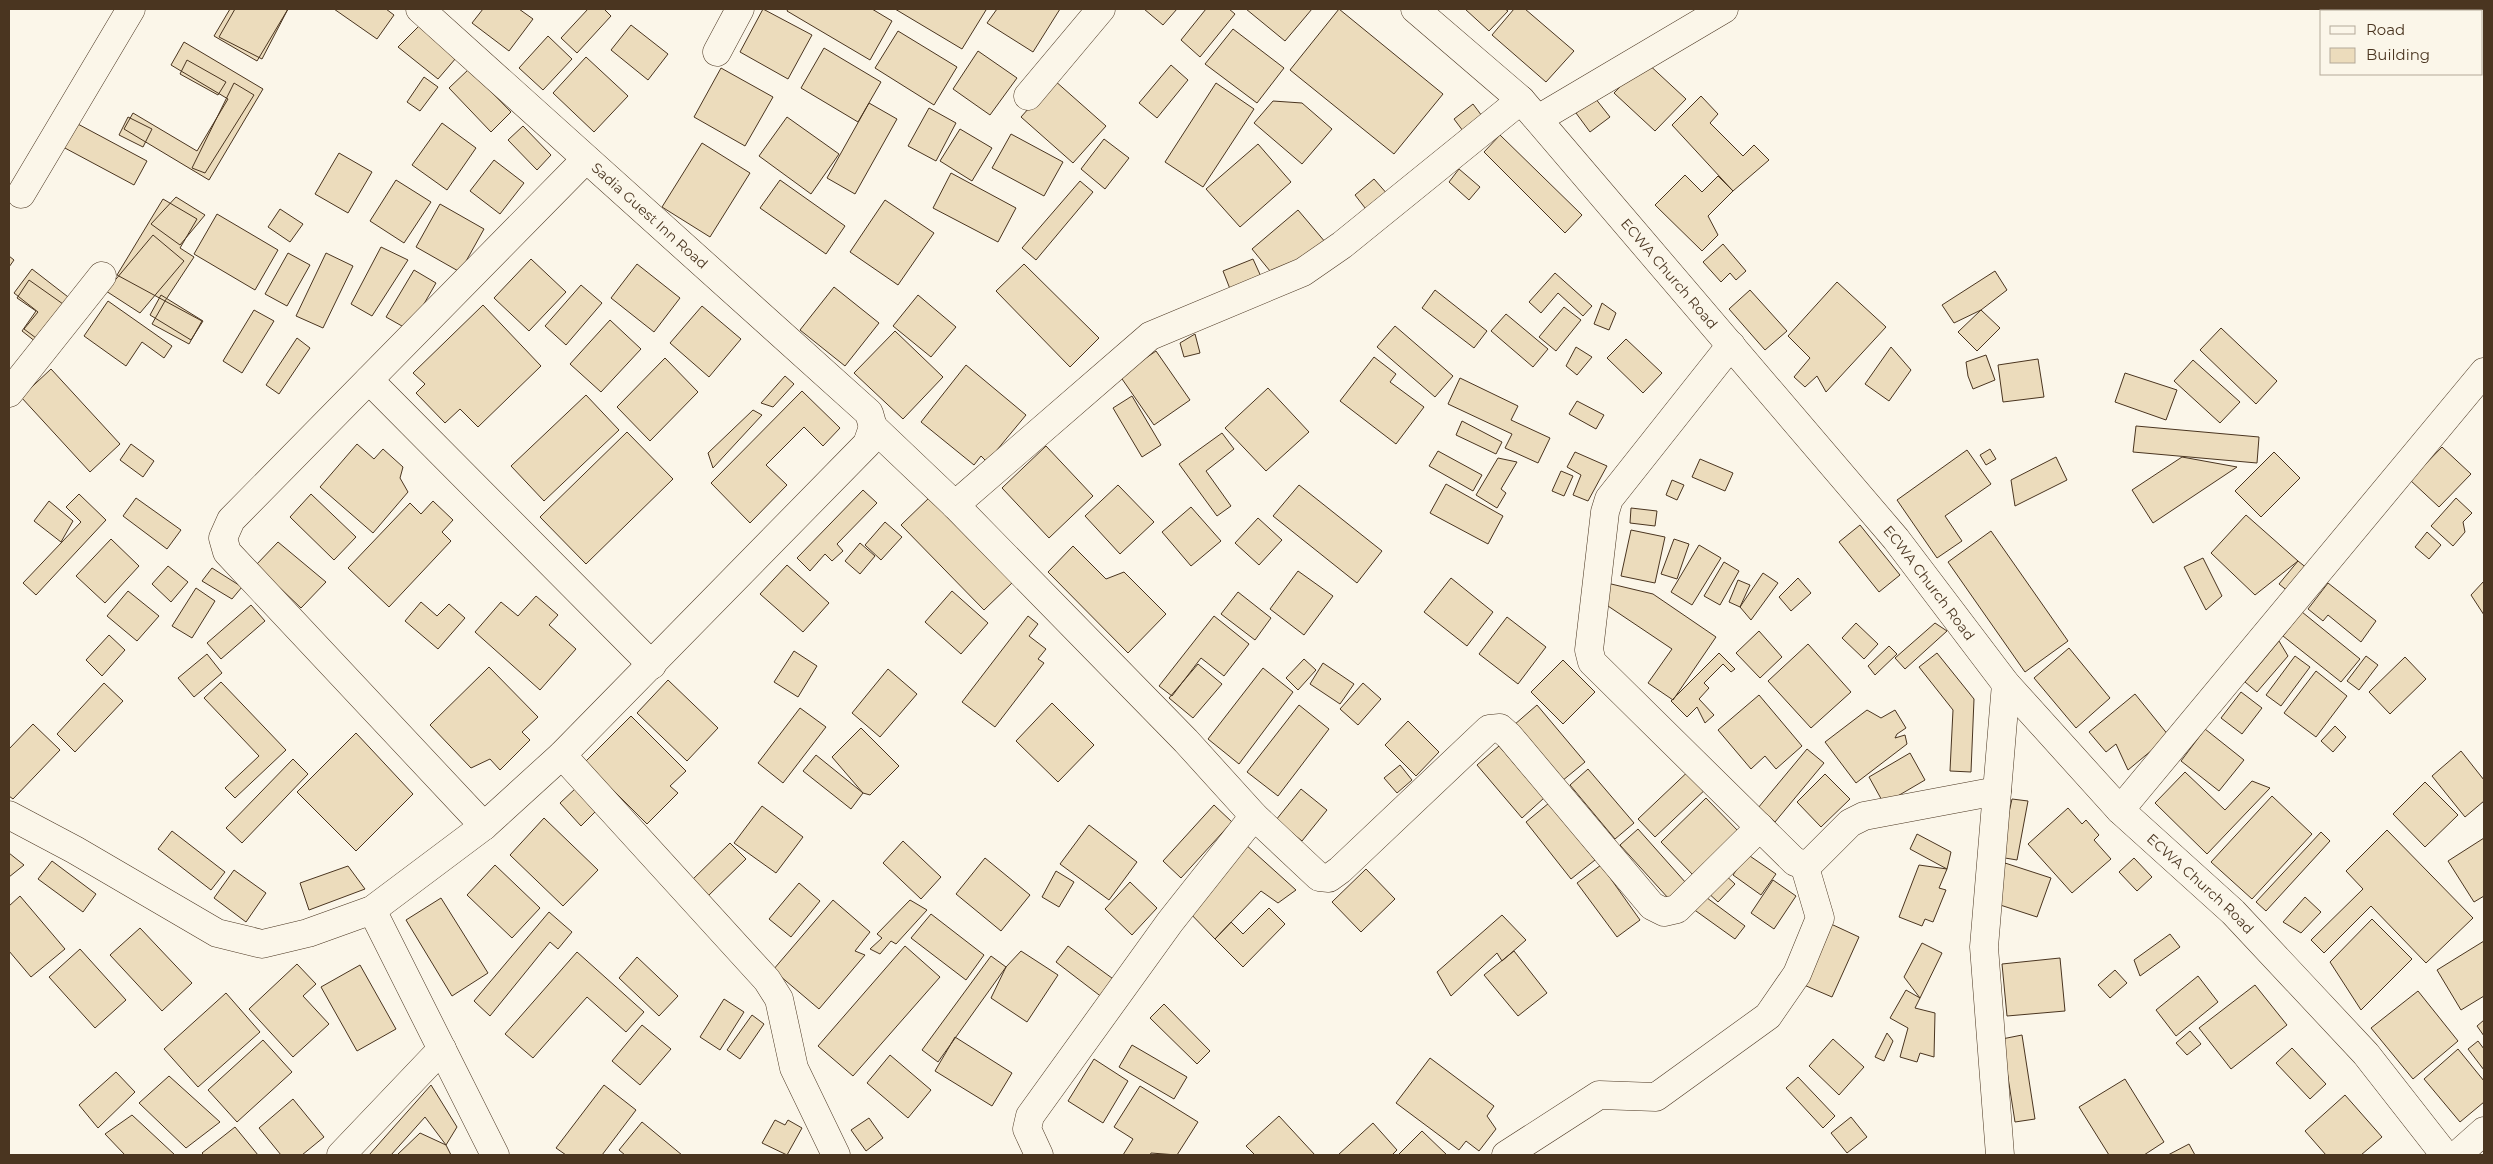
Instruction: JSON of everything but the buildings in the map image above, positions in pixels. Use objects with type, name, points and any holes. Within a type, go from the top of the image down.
[{"type":"street","points":[[21,194],[131,9]]},
{"type":"street","name":"Sadia Guest Inn Road","points":[[420,9],[869,414],[873,427],[955,505],[1186,741],[1254,816],[1319,877],[1329,878],[1489,729],[1500,728],[1509,736],[1652,906],[1664,912],[1677,909],[1760,827]]},
{"type":"street","points":[[717,52],[740,9]]},
{"type":"street","points":[[1028,96],[1101,9]]},
{"type":"street","name":"ECWA Church Road","points":[[1415,9],[1529,109],[1896,539],[2006,684],[2120,810],[2233,912],[2366,1054],[2445,1155]]},
{"type":"street","points":[[955,505],[1150,336],[1303,272],[1529,109],[1724,9]]},
{"type":"street","points":[[484,826],[227,552],[223,538],[231,520],[586,159]]},
{"type":"street","points":[[9,392],[102,276]]},
{"type":"street","points":[[1731,345],[1609,498],[1605,512],[1589,650],[1592,662],[1795,862],[1804,864],[1811,862],[1850,823],[1864,816],[1997,791]]},
{"type":"street","points":[[2120,810],[2484,372]]},
{"type":"street","points":[[369,380],[652,665]]},
{"type":"street","points":[[9,815],[217,933],[262,944],[308,933],[372,910],[484,826],[562,755],[867,444],[873,427]]},
{"type":"street","points":[[2000,1155],[1984,948],[2006,684]]},
{"type":"street","points":[[562,755],[768,980],[778,999],[794,1068],[836,1155]]},
{"type":"street","points":[[1039,1155],[1027,1129],[1030,1116],[1170,922],[1254,816]]},
{"type":"street","points":[[1506,1155],[1598,1095],[1656,1097],[1768,1016],[1797,974],[1820,918],[1804,864]]},
{"type":"street","points":[[372,910],[495,1155]]},
{"type":"street","points":[[341,1155],[442,1049]]},
{"type":"street","points":[[2458,1155],[2484,1131]]}]
